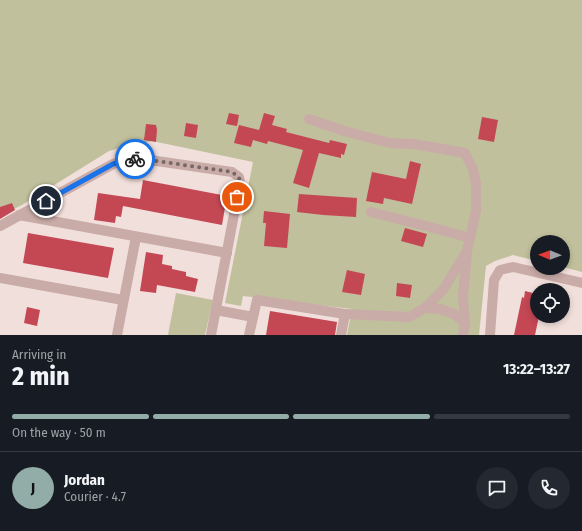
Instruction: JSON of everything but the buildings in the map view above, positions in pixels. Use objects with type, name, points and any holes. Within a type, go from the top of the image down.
[{"type":"street","points":[[309,119],[344,131],[390,143],[414,144],[465,153],[473,169],[476,184],[476,211],[467,251],[463,296],[465,323],[463,335]]},
{"type":"street","points":[[0,226],[113,164],[126,160],[143,159],[232,172],[239,177],[240,183],[211,335]]},
{"type":"street","points":[[371,212],[470,238]]},
{"type":"street","points":[[19,215],[227,253]]},
{"type":"street","points":[[117,335],[136,237]]},
{"type":"street","points":[[249,335],[257,300],[345,314],[409,317],[425,308],[443,290],[467,251]]},
{"type":"street","points":[[490,335],[494,280],[500,270],[513,267],[582,283]]},
{"type":"street","points":[[0,278],[123,300]]},
{"type":"street","points":[[425,308],[441,310],[454,314],[465,323]]},
{"type":"street","points":[[216,310],[253,317]]},
{"type":"street","points":[[341,335],[345,314]]},
{"type":"green space","points":[[0,0],[582,0],[582,272],[570,269],[570,235],[530,235],[530,259],[513,255],[495,261],[486,266],[479,335],[347,335],[352,309],[243,296],[241,306],[225,303],[253,162],[152,141],[135,144],[109,151],[22,205],[0,216]]},
{"type":"green space","points":[[176,293],[213,300],[205,335],[168,335]]},
{"type":"way so far","points":[[135,159],[232,172],[239,177],[240,183],[237,197]]},
{"type":"route","points":[[46,201],[113,164],[135,159]]}]
